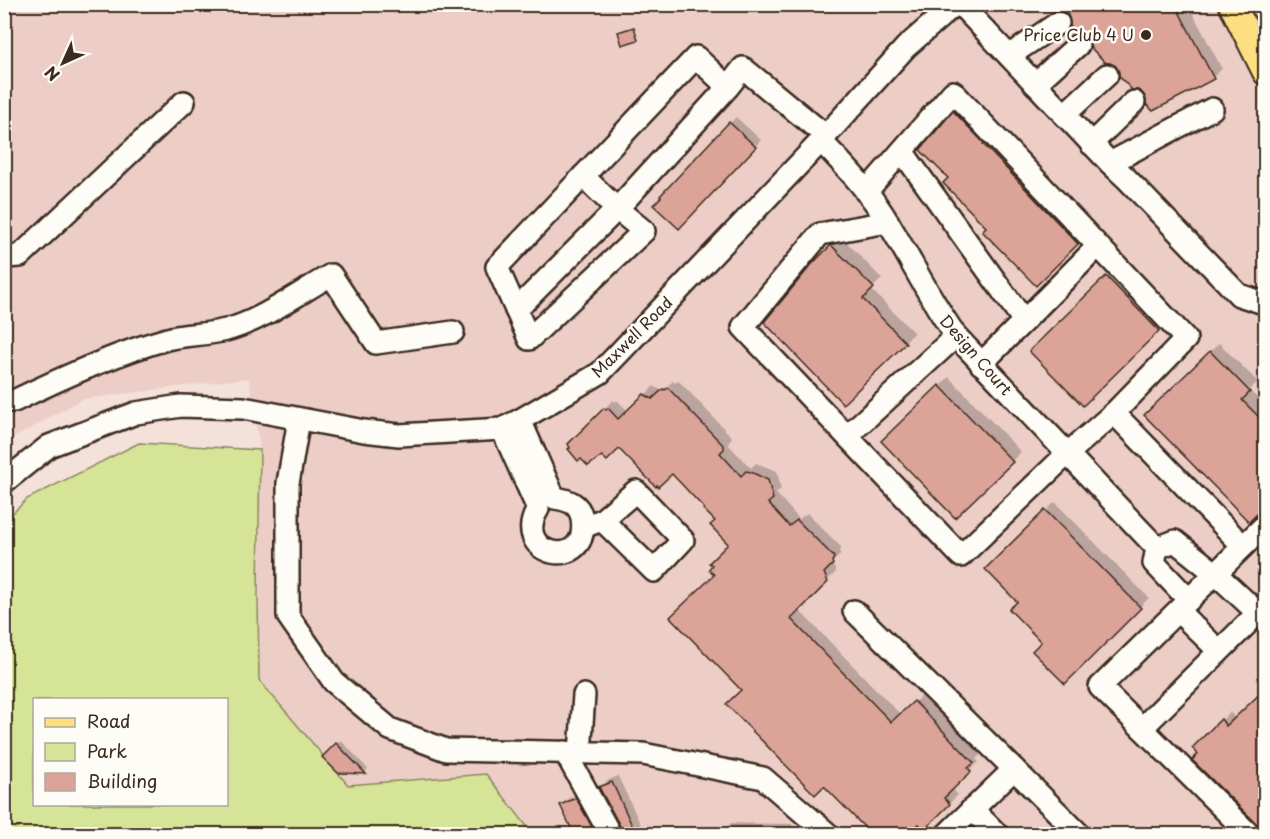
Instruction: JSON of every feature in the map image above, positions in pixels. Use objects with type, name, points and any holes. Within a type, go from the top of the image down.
[{"type":"main road","points":[[1232,4],[1266,72]]},
{"type":"street","points":[[957,4],[1239,295],[1265,304]]},
{"type":"street","name":"Maxwell Road","points":[[5,479],[49,446],[136,413],[181,406],[243,408],[364,431],[399,435],[511,425],[600,372],[823,139],[906,47],[957,4]]},
{"type":"street","points":[[1009,56],[1058,23]]},
{"type":"street","points":[[1035,84],[1078,45]]},
{"type":"street","points":[[516,310],[617,209],[728,87],[696,57],[583,176],[497,267],[516,310],[529,339],[644,231],[617,209],[583,176]]},
{"type":"street","name":"Design Court","points":[[728,87],[744,68],[823,139],[888,222],[938,311],[956,336],[1157,548]]},
{"type":"street","points":[[1064,115],[1107,75]]},
{"type":"street","points":[[866,192],[953,92],[1186,339],[1114,413],[1066,454],[961,556],[743,327],[820,234],[888,222]]},
{"type":"street","points":[[4,257],[20,256],[184,102]]},
{"type":"street","points":[[1091,144],[1134,102]]},
{"type":"street","points":[[1110,163],[1212,109]]},
{"type":"street","points":[[902,151],[1024,321]]},
{"type":"street","points":[[981,364],[1098,246]]},
{"type":"street","points":[[4,400],[14,400],[104,362],[164,340],[226,330],[256,318],[331,275],[376,343],[453,332]]},
{"type":"street","points":[[847,436],[956,336]]},
{"type":"street","points":[[1114,413],[1243,546]]},
{"type":"street","points":[[299,419],[288,483],[288,616],[334,682],[390,729],[446,750],[643,754],[763,778],[828,834]]},
{"type":"street","points":[[511,425],[555,498],[568,500],[592,523],[577,545],[568,551],[560,554],[552,553],[538,545],[531,531],[533,516],[538,509],[511,425]]},
{"type":"street","points":[[1249,834],[1100,687],[1266,524]]},
{"type":"street","points":[[1142,728],[1262,609],[1175,541],[1157,548],[1154,564],[1219,651]]},
{"type":"street","points":[[854,611],[1079,834]]},
{"type":"street","points":[[585,695],[573,752],[610,834]]},
{"type":"street","points":[[947,834],[1014,769]]},
{"type":"street","points":[[972,810],[997,834]]},
{"type":"shaded area","points":[[5,5],[1265,5],[1265,834],[533,834],[486,774],[348,785],[259,680],[260,450],[249,378],[82,399],[5,443]]},
{"type":"green space","points":[[139,443],[260,450],[259,680],[348,785],[486,774],[533,834],[5,834],[4,522],[27,499]]},
{"type":"building","points":[[1049,4],[1175,4],[1214,79],[1153,111],[1146,104],[1143,94],[1138,90],[1132,90],[1119,76],[1116,66],[1106,63],[1090,47],[1087,36],[1076,33],[1070,26],[1068,15],[1063,11],[1055,11]]},
{"type":"building","points":[[634,27],[638,40],[622,45],[618,32]]},
{"type":"building","points":[[953,111],[1078,244],[1036,286],[982,231],[986,227],[943,183],[948,178],[920,150]]},
{"type":"building","points":[[729,122],[756,147],[679,229],[653,205]]},
{"type":"building","points":[[831,245],[874,288],[863,299],[906,343],[843,404],[764,322]]},
{"type":"building","points":[[1106,276],[1159,331],[1083,406],[1029,351]]},
{"type":"building","points":[[1210,351],[1250,392],[1242,400],[1266,424],[1266,505],[1249,522],[1144,415]]},
{"type":"building","points":[[939,385],[1013,462],[955,518],[881,441]]},
{"type":"building","points":[[668,388],[724,446],[720,453],[741,476],[746,471],[768,480],[773,499],[768,503],[789,526],[797,520],[834,557],[833,564],[824,573],[828,582],[791,619],[891,722],[914,701],[974,763],[968,768],[971,772],[944,798],[950,804],[924,830],[919,824],[908,834],[871,834],[824,786],[815,795],[726,704],[741,690],[670,617],[714,575],[709,569],[712,565],[709,563],[728,544],[710,525],[715,521],[704,508],[672,474],[656,487],[619,449],[607,461],[602,456],[588,466],[581,459],[578,461],[568,449],[570,448],[568,444],[604,408],[606,410],[608,408],[618,419],[644,394],[652,399],[663,389]]},
{"type":"building","points":[[1045,510],[1141,608],[1065,684],[1032,651],[1041,642],[1009,609],[1017,602],[985,569]]},
{"type":"building","points":[[1266,688],[1266,834],[1261,834],[1258,825],[1192,760],[1198,754],[1192,748],[1221,719],[1226,726]]},
{"type":"building","points":[[336,743],[366,774],[338,773],[322,757]]},
{"type":"building","points":[[612,782],[636,834],[623,834],[599,787]]},
{"type":"building","points":[[576,798],[596,834],[574,834],[560,805]]},
{"type":"place","name":"Price Club 4 U","points":[[1146,35]]}]
